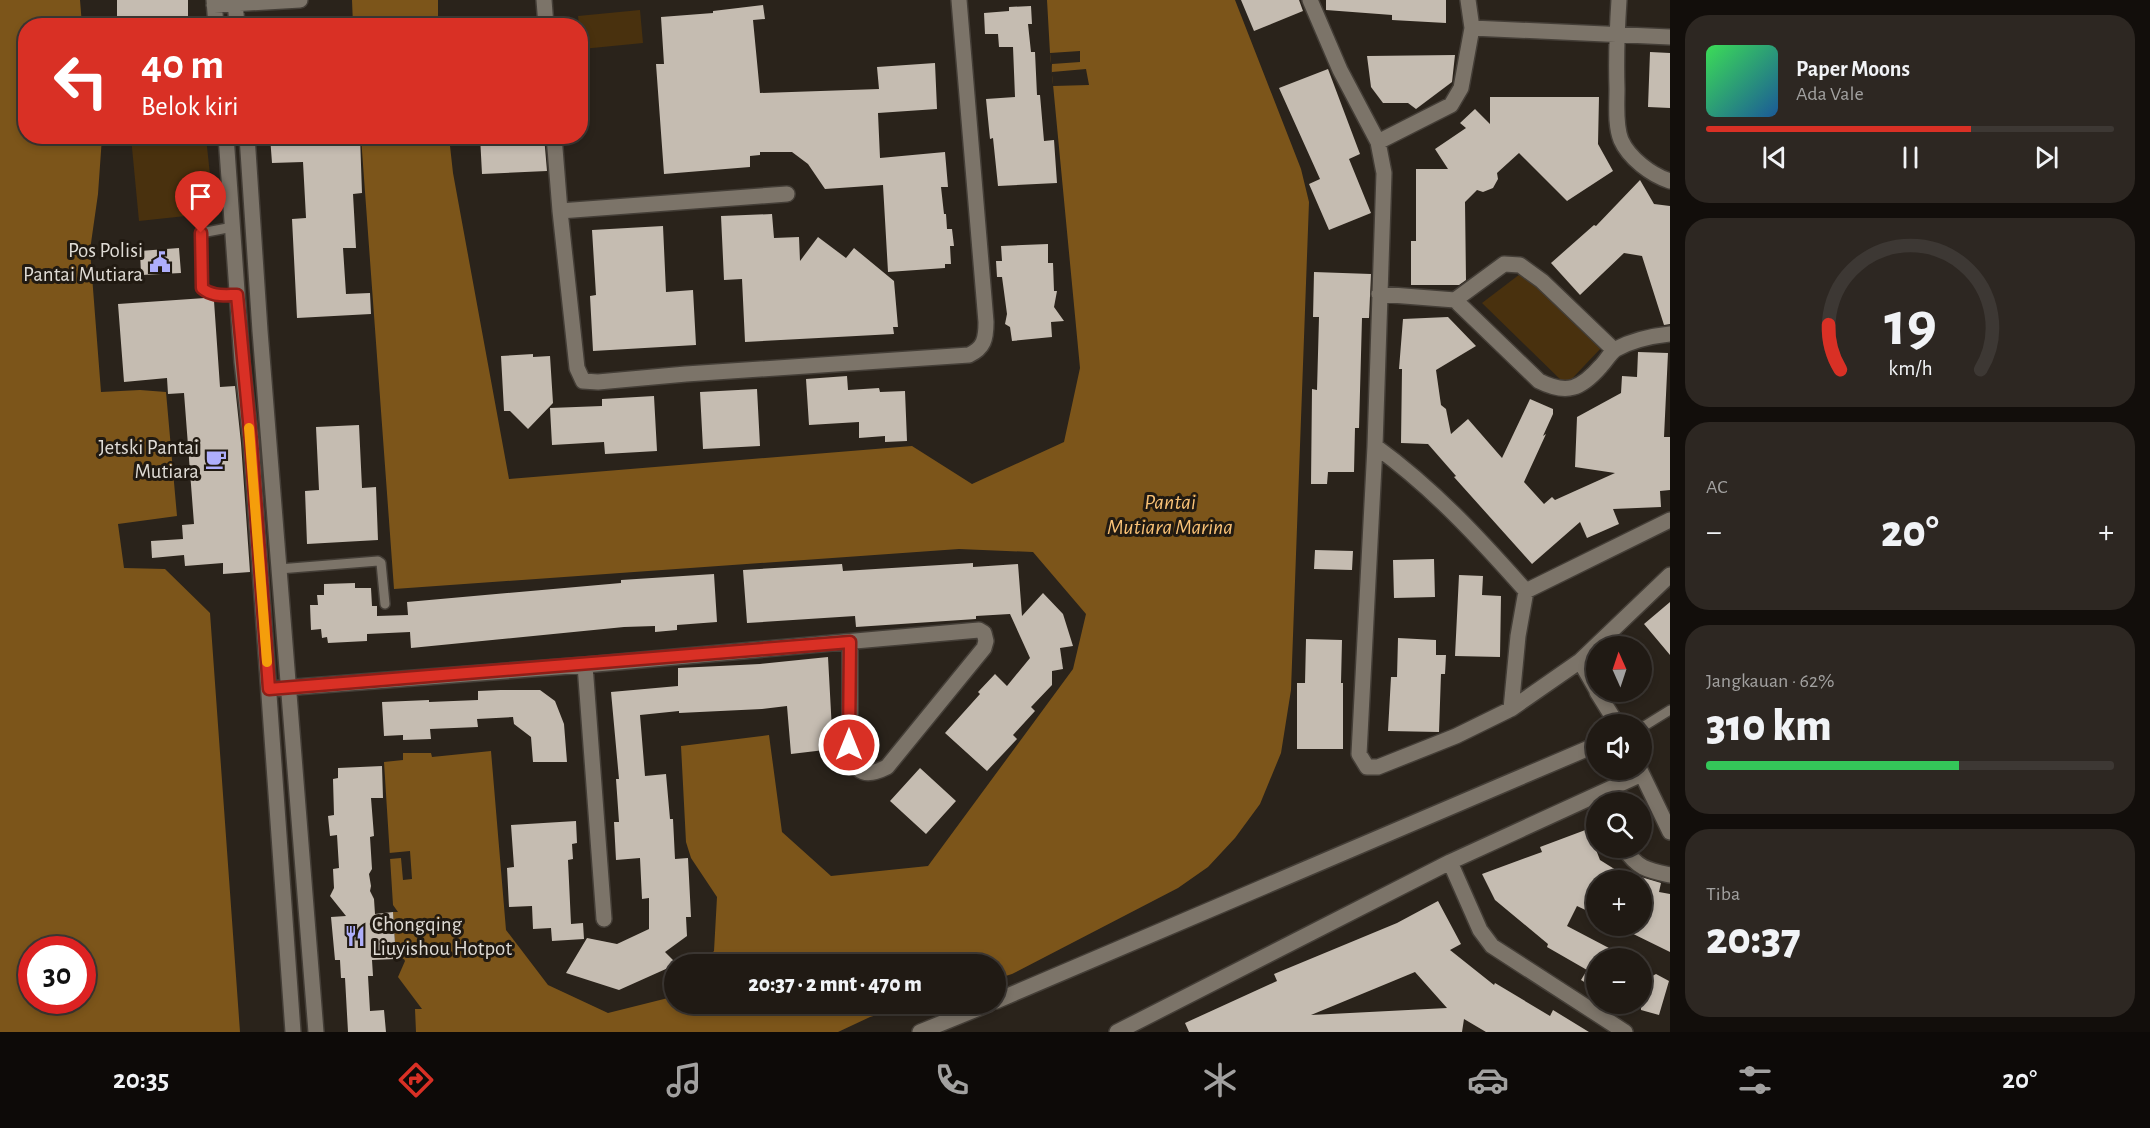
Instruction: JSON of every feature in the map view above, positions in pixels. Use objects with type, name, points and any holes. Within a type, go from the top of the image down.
[{"type":"street","points":[[215,18],[214,2],[300,0]]},
{"type":"street","points":[[544,0],[545,18]]},
{"type":"street","points":[[555,144],[577,368],[581,379],[586,382],[969,355],[976,352],[984,342],[986,322],[959,0]]},
{"type":"street","points":[[1311,0],[1340,70],[1378,142],[1384,173],[1375,446],[1358,747],[1362,762],[1367,767],[1378,767],[1456,735],[1511,709],[1580,661],[1670,575]]},
{"type":"street","points":[[1378,142],[1451,105],[1461,87],[1472,28],[1468,0]]},
{"type":"street","points":[[1619,0],[1616,35],[1617,116],[1621,139],[1634,158],[1650,171],[1670,181]]},
{"type":"street","points":[[235,2],[236,18]]},
{"type":"street","points":[[1472,28],[1670,37]]},
{"type":"street","points":[[227,144],[237,295],[251,442],[293,1032]]},
{"type":"street","points":[[249,144],[288,688],[316,1032]]},
{"type":"street","points":[[560,211],[787,194]]},
{"type":"street","points":[[1455,300],[1504,264],[1520,264],[1542,281],[1614,350]]},
{"type":"street","points":[[1379,294],[1455,300],[1539,381],[1554,388],[1566,390],[1578,386],[1600,368],[1614,350],[1643,338],[1670,334]]},
{"type":"street","points":[[1375,446],[1441,499],[1526,591]]},
{"type":"street","points":[[1526,591],[1670,520]]},
{"type":"street","points":[[1511,709],[1518,636],[1526,591]]},
{"type":"street","points":[[269,689],[585,665],[979,630],[984,633],[986,641],[984,648],[887,767],[876,773],[866,774],[860,771],[852,760],[850,752],[850,642]]},
{"type":"street","points":[[1580,661],[1586,671]]},
{"type":"street","points":[[585,665],[604,919]]},
{"type":"street","points":[[1006,997],[1586,749]]},
{"type":"street","points":[[1609,792],[1628,780]]},
{"type":"street","points":[[1645,780],[1670,832]]},
{"type":"street","points":[[1117,1032],[1450,862],[1586,804]]},
{"type":"street","points":[[1630,858],[1647,870],[1670,875]]},
{"type":"street","points":[[1450,862],[1480,930],[1492,946],[1625,1032]]},
{"type":"street","points":[[920,1032],[964,1014]]},
{"type":"lane","points":[[232,227],[201,233],[202,288],[216,296],[237,295]]},
{"type":"lane","points":[[279,569],[378,561],[381,563],[384,604]]},
{"type":"lane","points":[[1652,721],[1670,710]]},
{"type":"shaded area","points":[[640,10],[643,43],[588,48],[588,18],[578,18],[578,16]]},
{"type":"shaded area","points":[[132,144],[207,144],[214,213],[139,221]]},
{"type":"shaded area","points":[[1524,271],[1602,347],[1566,385],[1482,303]]},
{"type":"water","points":[[0,0],[80,0],[81,18],[18,18],[18,144],[102,144],[98,194],[90,250],[101,392],[140,390],[166,392],[177,516],[118,524],[124,568],[165,569],[210,613],[240,1032],[0,1032]]},
{"type":"water","points":[[352,0],[438,0],[438,18],[353,18]]},
{"type":"water","name":"Pantai Mutiara Marina","points":[[1047,0],[1235,0],[1301,169],[1309,202],[1291,690],[1281,753],[1260,804],[1235,838],[1208,867],[1178,888],[1006,976],[1006,954],[711,954],[714,951],[717,897],[691,858],[686,842],[681,746],[769,735],[782,832],[831,876],[928,866],[1073,669],[1086,614],[1033,552],[959,549],[394,589],[362,144],[450,144],[453,173],[509,479],[912,446],[972,484],[1064,442],[1080,368]]},
{"type":"water","points":[[491,751],[506,930],[548,985],[608,1013],[664,999],[664,1014],[880,1014],[838,1032],[416,1032],[415,1009],[422,1009],[398,977],[405,961],[396,959],[393,912],[398,912],[393,905],[384,762],[403,760],[403,753],[431,753],[432,757]]},
{"type":"pier","points":[[1080,51],[1080,62],[1052,64],[1052,72],[1086,69],[1089,85],[1053,86],[1050,53]]},
{"type":"pier","points":[[410,851],[412,879],[403,880],[401,858],[390,859],[389,853]]},
{"type":"building","points":[[117,0],[188,0],[188,18],[117,18]]},
{"type":"building","points":[[1241,0],[1299,0],[1303,11],[1254,31]]},
{"type":"building","points":[[1326,0],[1446,0],[1446,23],[1392,20],[1392,15],[1326,10]]},
{"type":"building","points":[[763,5],[765,19],[753,20],[760,93],[879,89],[877,67],[935,63],[937,109],[878,113],[880,158],[945,152],[948,187],[941,187],[947,229],[952,229],[954,246],[950,246],[951,264],[945,264],[945,268],[888,272],[883,185],[825,189],[808,164],[792,152],[760,152],[760,155],[750,156],[750,167],[664,174],[656,64],[664,64],[661,17],[713,13],[713,11]]},
{"type":"building","points":[[1031,6],[1032,24],[1028,24],[1031,52],[1035,52],[1037,95],[1040,95],[1044,141],[1054,140],[1057,183],[998,186],[986,99],[1015,97],[1013,47],[999,47],[998,34],[985,34],[984,13],[1009,11],[1009,7]]},
{"type":"building","points":[[1650,52],[1670,53],[1670,108],[1648,107]]},
{"type":"building","points":[[1455,55],[1452,82],[1416,109],[1408,103],[1383,103],[1371,87],[1367,56]]},
{"type":"building","points":[[1328,69],[1360,154],[1349,159],[1371,213],[1329,230],[1309,184],[1320,179],[1279,88]]},
{"type":"building","points":[[1490,97],[1599,97],[1598,144],[1613,171],[1567,201],[1519,153],[1497,173],[1498,179],[1493,188],[1483,192],[1477,190],[1465,202],[1466,280],[1459,285],[1411,285],[1411,241],[1416,241],[1416,169],[1448,169],[1435,149],[1466,128],[1460,123],[1475,109],[1490,124]]},
{"type":"building","points":[[271,144],[360,144],[362,193],[353,194],[356,248],[343,248],[346,294],[370,293],[371,314],[297,318],[292,219],[306,218],[303,162],[272,163]]},
{"type":"building","points":[[480,144],[545,144],[547,171],[482,174]]},
{"type":"building","points":[[1640,180],[1654,204],[1670,206],[1670,324],[1664,325],[1642,256],[1624,253],[1580,295],[1551,263],[1594,225],[1596,226]]},
{"type":"building","points":[[772,214],[774,238],[799,237],[800,261],[818,237],[846,258],[854,248],[894,281],[898,327],[893,327],[894,334],[745,342],[742,279],[724,280],[721,216]]},
{"type":"building","points":[[663,226],[666,292],[693,290],[696,345],[593,351],[590,296],[596,295],[592,230]]},
{"type":"building","points":[[1048,244],[1048,263],[1053,263],[1054,291],[1057,291],[1054,307],[1064,321],[1051,322],[1052,337],[1012,341],[1010,327],[1005,324],[1007,314],[1002,277],[997,277],[996,261],[1002,261],[1001,246]]},
{"type":"building","name":"Pos Polisi Pantai Mutiara","points":[[179,248],[181,273],[141,275],[140,251]]},
{"type":"building","points":[[1314,272],[1371,274],[1369,318],[1362,318],[1359,428],[1355,428],[1354,472],[1328,472],[1327,484],[1311,484],[1312,389],[1317,390],[1319,317],[1313,317]]},
{"type":"building","name":"Jetski Pantai Mutiara","points":[[205,298],[214,301],[220,387],[235,386],[250,572],[223,574],[223,563],[185,566],[184,555],[152,558],[151,541],[183,539],[182,525],[194,524],[184,393],[168,394],[167,378],[124,382],[118,304]]},
{"type":"building","points":[[1448,317],[1476,346],[1436,370],[1441,405],[1446,409],[1451,434],[1468,419],[1502,458],[1530,399],[1553,409],[1543,436],[1546,434],[1524,482],[1544,504],[1552,497],[1555,500],[1615,473],[1575,467],[1577,417],[1621,393],[1622,376],[1637,377],[1638,352],[1668,353],[1664,437],[1670,437],[1670,490],[1660,491],[1661,507],[1613,509],[1619,524],[1587,538],[1580,522],[1532,564],[1454,477],[1456,476],[1428,444],[1401,443],[1402,369],[1399,369],[1403,319]]},
{"type":"building","points":[[533,354],[533,357],[550,356],[553,403],[528,429],[510,411],[504,411],[501,356]]},
{"type":"building","points":[[847,376],[848,390],[879,388],[880,392],[905,391],[907,441],[885,442],[885,436],[859,438],[859,422],[809,425],[806,379]]},
{"type":"building","points":[[757,389],[760,446],[703,449],[700,392]]},
{"type":"building","points":[[654,396],[657,451],[605,454],[604,442],[552,445],[550,408],[602,406],[602,399]]},
{"type":"building","points":[[359,425],[362,488],[376,487],[378,540],[307,544],[305,491],[319,490],[316,427]]},
{"type":"building","points":[[1315,550],[1353,551],[1352,570],[1314,569]]},
{"type":"building","points":[[1434,559],[1435,597],[1394,598],[1393,560]]},
{"type":"building","points":[[973,563],[973,567],[1018,564],[1022,616],[1043,593],[1063,614],[1073,646],[1060,648],[1063,669],[1052,671],[1052,685],[1031,707],[1035,711],[1013,735],[1017,739],[987,771],[945,733],[995,674],[1007,686],[1030,658],[1010,614],[976,616],[976,619],[856,627],[855,616],[747,623],[743,570],[842,564],[843,571]]},
{"type":"building","points":[[714,574],[717,622],[677,625],[677,630],[655,632],[655,626],[624,627],[411,648],[410,632],[367,634],[367,641],[328,643],[327,637],[322,638],[321,629],[311,630],[310,605],[318,605],[317,595],[324,595],[324,584],[355,583],[355,588],[371,588],[372,606],[377,606],[377,616],[408,615],[407,602],[621,583],[621,580]]},
{"type":"building","points":[[1459,575],[1483,576],[1482,595],[1501,596],[1500,657],[1455,656]]},
{"type":"building","points":[[1670,602],[1670,655],[1644,624]]},
{"type":"building","points":[[1398,638],[1436,640],[1436,655],[1446,655],[1445,674],[1441,674],[1439,732],[1388,731],[1391,677],[1397,677]]},
{"type":"building","points":[[1306,639],[1342,640],[1343,749],[1297,749],[1297,683],[1305,683]]},
{"type":"building","points":[[828,657],[833,749],[791,754],[787,706],[640,715],[645,776],[666,774],[670,819],[673,819],[675,859],[688,858],[691,917],[686,917],[687,936],[665,952],[667,954],[664,954],[664,970],[619,990],[566,973],[587,938],[617,944],[649,929],[649,898],[642,899],[640,858],[616,860],[614,822],[619,822],[616,779],[619,779],[611,692],[678,686],[678,668],[760,664]]},
{"type":"building","points":[[540,690],[555,701],[564,724],[567,762],[533,762],[531,737],[514,724],[513,717],[477,719],[478,727],[430,729],[431,739],[403,740],[403,735],[384,736],[382,702],[478,700],[478,691]]},
{"type":"building","points":[[382,766],[383,798],[371,798],[374,836],[370,837],[372,869],[369,874],[370,891],[374,899],[375,914],[393,912],[396,959],[372,960],[373,976],[368,976],[370,1011],[384,1010],[386,1032],[348,1032],[345,978],[341,978],[340,960],[335,960],[331,917],[346,916],[330,896],[334,888],[333,869],[339,868],[337,835],[330,836],[328,816],[334,815],[333,779],[338,778],[338,768]]},
{"type":"building","points":[[920,768],[956,801],[926,834],[890,801]]},
{"type":"building","points":[[576,821],[577,843],[572,844],[573,859],[568,860],[571,924],[583,923],[584,939],[552,941],[551,928],[533,929],[532,906],[509,907],[507,868],[514,867],[511,825]]},
{"type":"building","points":[[1586,830],[1586,858],[1599,858],[1616,870],[1586,870],[1586,910],[1577,906],[1567,926],[1609,948],[1586,948],[1586,969],[1547,947],[1548,944],[1495,900],[1482,874],[1542,852],[1540,847]]},
{"type":"building","points":[[1652,880],[1661,883],[1659,892],[1670,894],[1670,952],[1637,936],[1652,936]]},
{"type":"building","points":[[1438,901],[1461,944],[1450,950],[1494,985],[1495,983],[1550,1016],[1553,1010],[1589,1032],[1486,1032],[1464,1019],[1462,1032],[1189,1032],[1185,1023],[1277,981],[1274,974],[1397,923]],"holes":[[[1415,972],[1447,1008],[1311,1015]]]},
{"type":"building","points":[[1586,972],[1586,983],[1581,980]]},
{"type":"building","points":[[1656,974],[1669,981],[1659,1015],[1652,1013],[1652,976]]},
{"type":"slow traffic","points":[[249,428],[267,662]]},
{"type":"place","name":"Pos Polisi Pantai Mutiara","points":[[160,262]]},
{"type":"place","name":"Jetski Pantai Mutiara","points":[[216,459]]},
{"type":"place","name":"Chongqing Liuyishou Hotpot","points":[[355,936]]},
{"type":"route","points":[[201,233],[202,288],[216,296],[237,295],[251,442],[269,689],[850,642],[849,745]]}]
